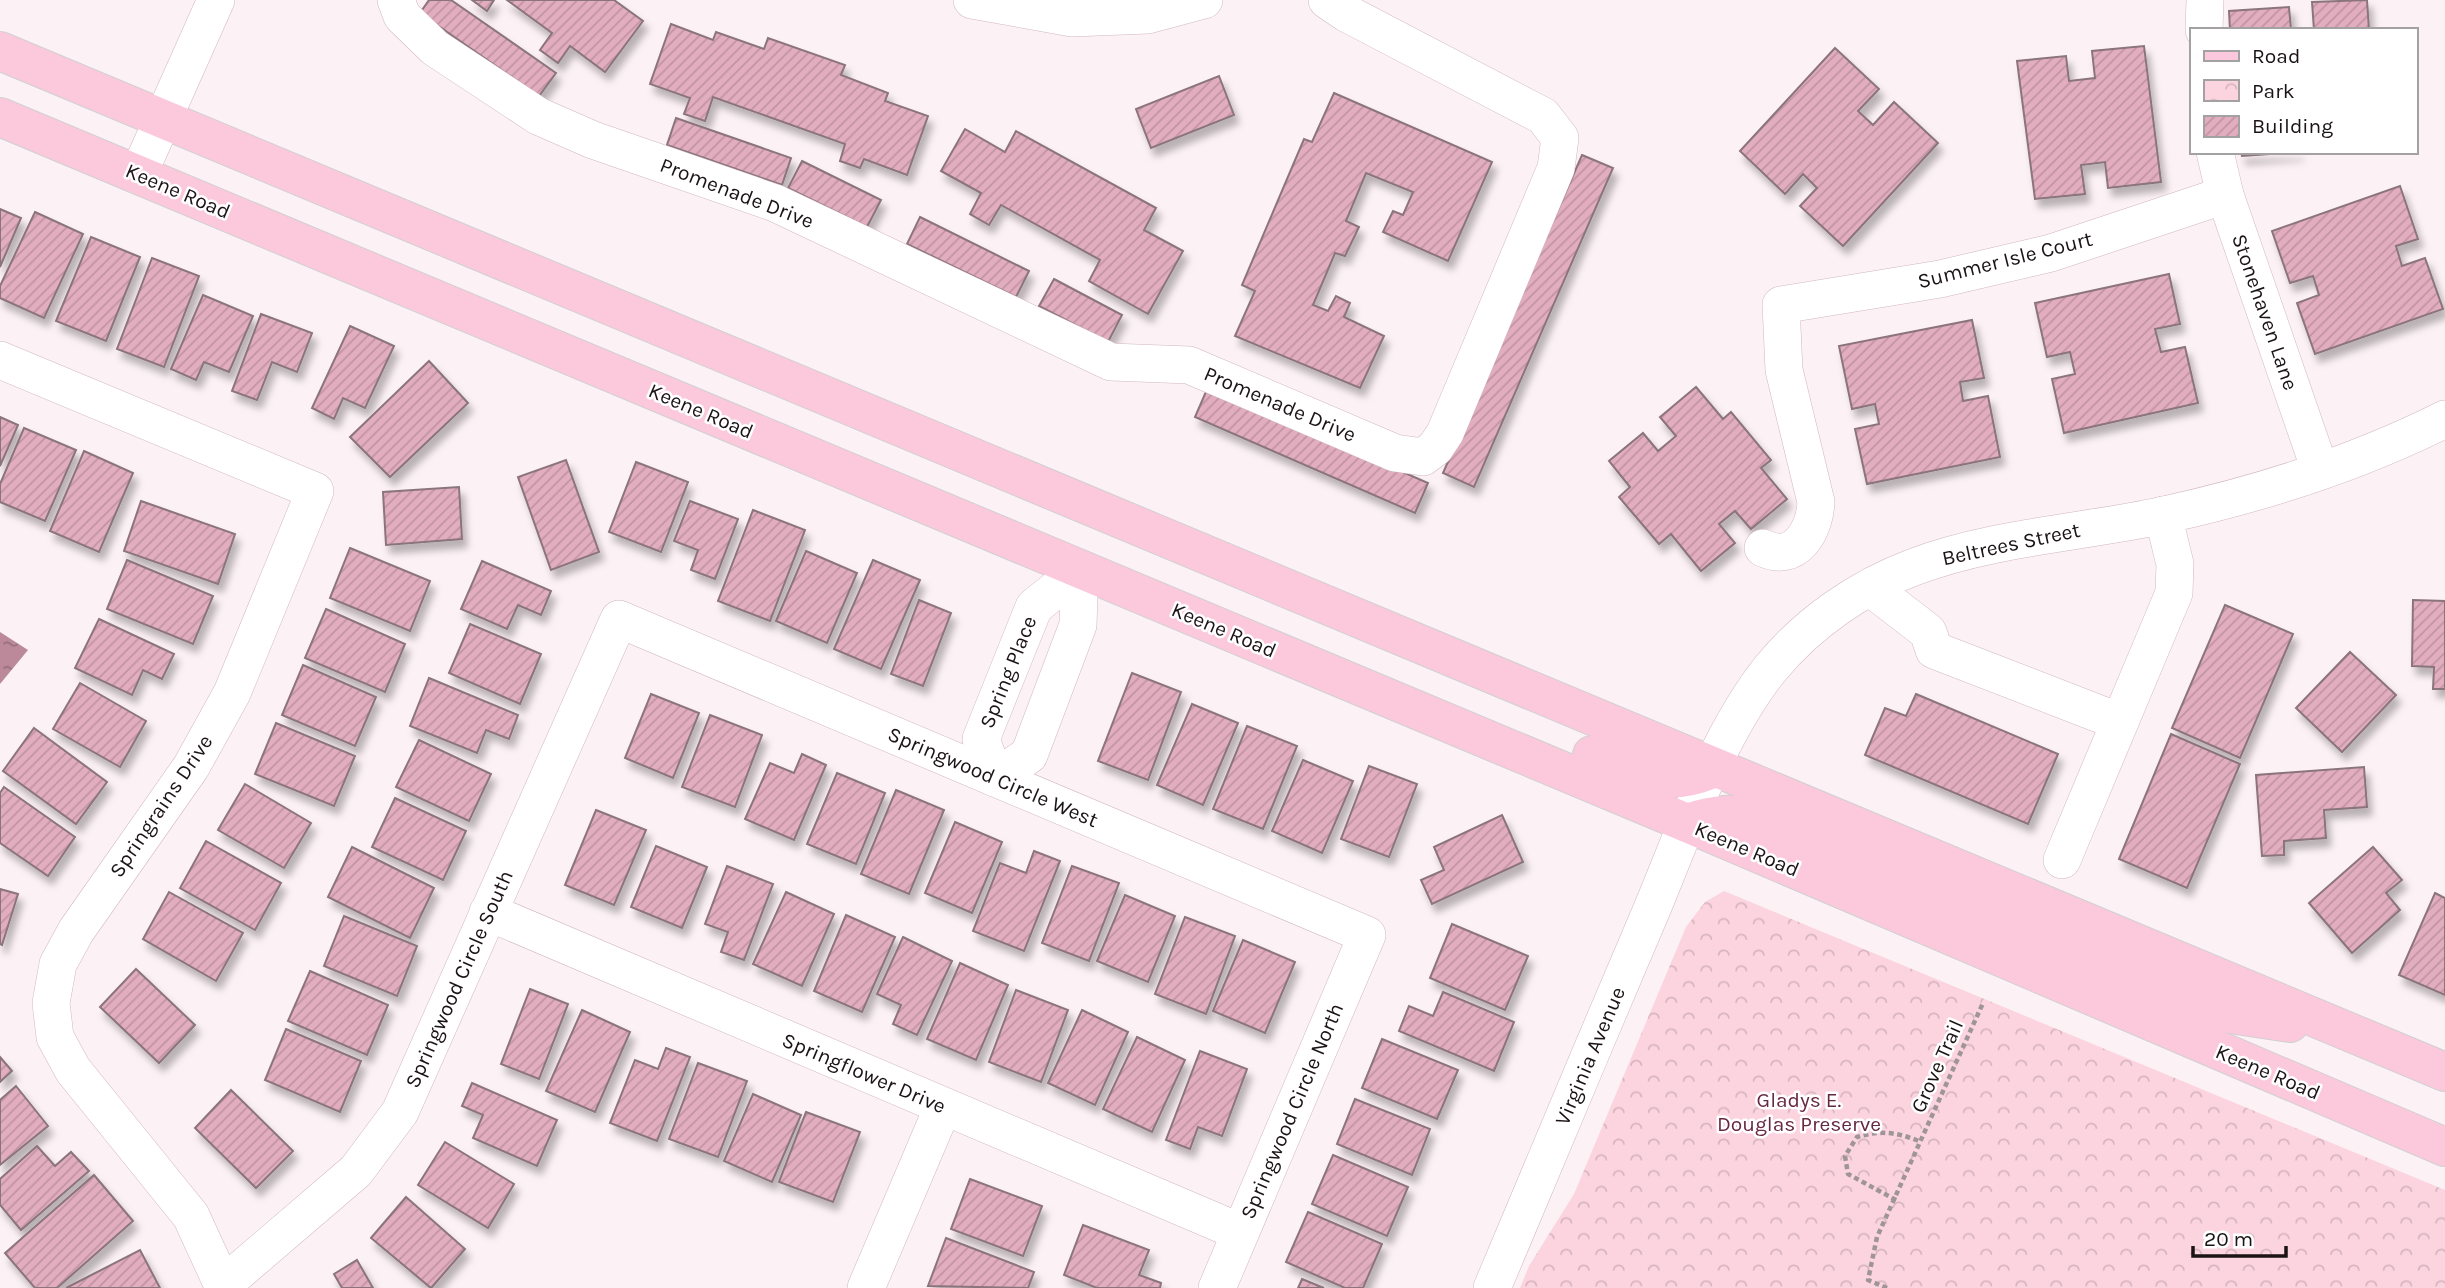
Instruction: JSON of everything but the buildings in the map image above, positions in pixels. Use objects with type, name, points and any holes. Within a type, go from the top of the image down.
[{"type":"main road","points":[[0,51],[1713,769],[2445,1072]]},
{"type":"main road","name":"Keene Road","points":[[0,117],[1687,823],[2445,1147]]},
{"type":"main road","points":[[1210,624],[1329,645],[1638,774],[1658,779],[1687,780],[1713,769]]},
{"type":"main road","points":[[1687,823],[1715,814],[1742,814],[1767,820],[2230,1014],[2346,1031]]},
{"type":"street","points":[[138,175],[216,0]]},
{"type":"street","name":"Promenade Drive","points":[[396,0],[402,16],[435,48],[538,116],[593,140],[775,203],[1111,362],[1189,365],[1395,453],[1423,457],[1435,448],[1450,420],[1556,168],[1560,138],[1543,116],[1346,13],[1327,0]]},
{"type":"street","points":[[972,0],[1072,18],[1148,15],[1204,0]]},
{"type":"street","points":[[2204,28],[2205,0]]},
{"type":"street","name":"Stonehaven Lane","points":[[2215,154],[2225,195],[2320,470]]},
{"type":"street","name":"Summer Isle Court","points":[[1763,548],[1773,553],[1784,552],[1805,541],[1815,515],[1816,502],[1784,370],[1781,304],[1940,279],[2051,253],[2225,195]]},
{"type":"street","name":"Springrains Drive","points":[[0,360],[315,491],[232,693],[191,767],[76,931],[58,964],[51,1003],[55,1037],[73,1070],[191,1216],[223,1287]]},
{"type":"street","name":"Beltrees Street","points":[[1687,823],[1741,711],[1770,669],[1802,634],[1871,587],[1912,567],[1963,552],[2164,515],[2320,470],[2406,439],[2445,419]]},
{"type":"street","points":[[2062,860],[2174,593],[2175,564],[2164,515]]},
{"type":"street","points":[[995,778],[1029,755],[1077,625],[1080,570]]},
{"type":"street","name":"Spring Place","points":[[995,778],[981,739],[1034,607],[1080,570]]},
{"type":"street","points":[[1871,587],[1928,632],[1934,650],[2120,722]]},
{"type":"street","name":"Springwood Circle South","points":[[223,1287],[356,1171],[400,1112],[619,619]]},
{"type":"street","name":"Springwood Circle West","points":[[619,619],[1367,935]]},
{"type":"street","name":"Virginia Avenue","points":[[1492,1288],[1687,823]]},
{"type":"street","name":"Springflower Drive","points":[[488,912],[1240,1232]]},
{"type":"street","name":"Springwood Circle North","points":[[1217,1288],[1367,935]]},
{"type":"street","points":[[866,1288],[943,1107]]},
{"type":"path","name":"Grove Trail","points":[[1887,1288],[1868,1280],[1877,1237],[1983,1003]]},
{"type":"path","name":"Grove Trail","points":[[1896,1200],[1848,1174],[1845,1156],[1857,1137],[1875,1132],[1906,1136],[1921,1142]]},
{"type":"green space","name":"Gladys E. Douglas Preserve","points":[[1724,891],[2445,1190],[2445,1288],[1520,1288],[1529,1266],[1574,1194],[1686,927],[1705,902]]},
{"type":"water","points":[[0,632],[28,650],[0,684]]}]
